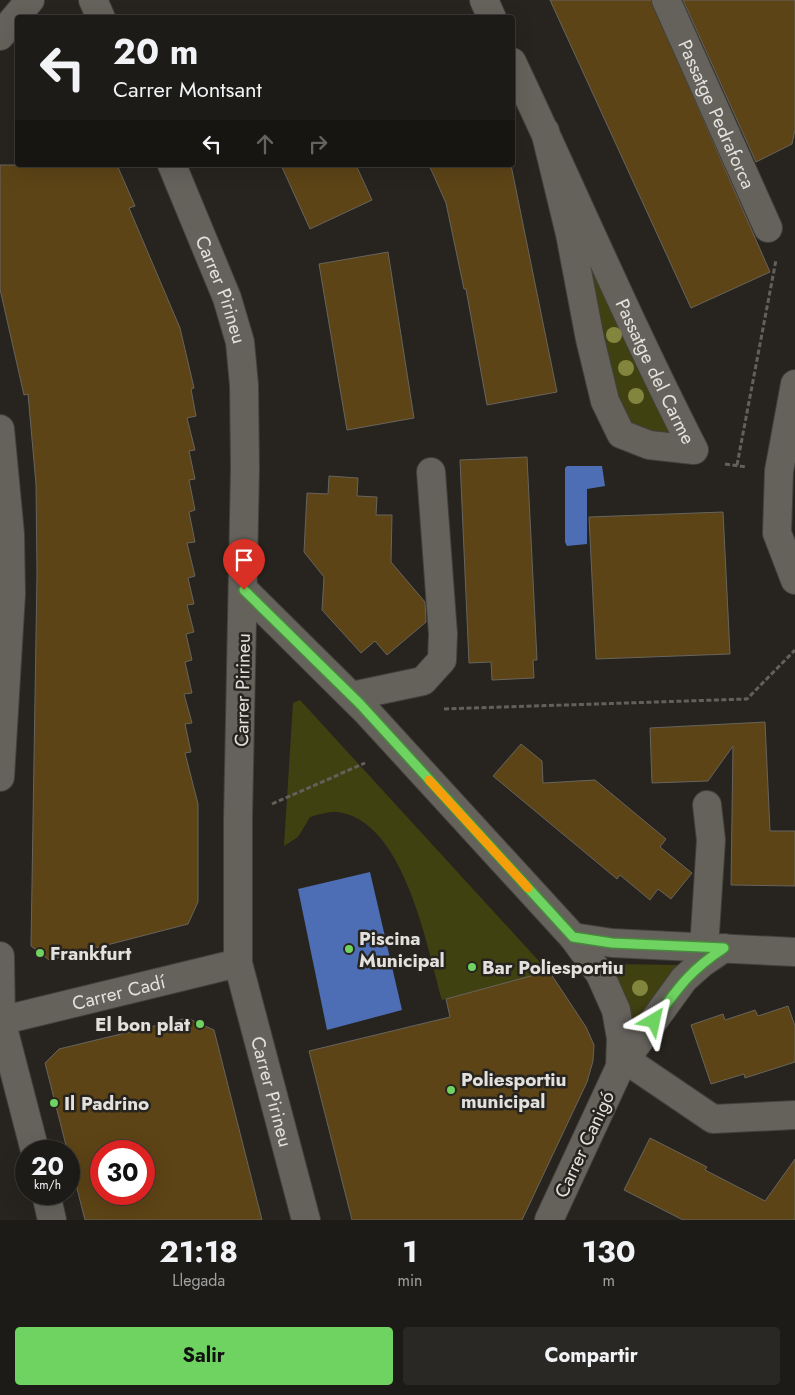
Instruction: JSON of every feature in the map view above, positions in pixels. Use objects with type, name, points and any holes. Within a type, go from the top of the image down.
[{"type":"street","points":[[18,15],[30,0]]},
{"type":"street","points":[[93,0],[100,15]]},
{"type":"street","points":[[484,0],[491,15]]},
{"type":"street","name":"Passatge Pedraforca","points":[[666,0],[768,228]]},
{"type":"street","points":[[0,36],[15,18]]},
{"type":"street","name":"Passatge del Carme","points":[[515,68],[661,387],[694,450]]},
{"type":"street","name":"Passatge del Carme","points":[[545,131],[570,234],[590,340],[605,401],[621,434],[649,445],[694,450]]},
{"type":"street","name":"Carrer Pirineu","points":[[173,167],[227,298],[240,342],[244,385],[244,590],[238,819],[238,963],[306,1220]]},
{"type":"street","points":[[795,384],[779,471],[777,533],[795,580]]},
{"type":"street","points":[[0,430],[10,534],[12,594],[0,777]]},
{"type":"street","points":[[352,696],[423,681],[442,660],[444,634],[431,472]]},
{"type":"street","name":"Carrer Canigó","points":[[244,590],[352,696],[573,937],[600,974],[616,1010],[623,1064]]},
{"type":"street","points":[[708,805],[714,948]]},
{"type":"street","points":[[573,937],[612,943],[795,952]]},
{"type":"street","name":"Carrer Canigó","points":[[549,1220],[623,1064],[684,979],[702,963],[714,948]]},
{"type":"street","points":[[0,956],[1,1021],[31,1140]]},
{"type":"street","name":"Carrer Cadí","points":[[1,1021],[238,963]]},
{"type":"street","points":[[623,1064],[676,1094],[713,1119],[795,1115]]},
{"type":"street","points":[[49,1205],[52,1220]]},
{"type":"path","points":[[737,466],[776,260],[768,228]]},
{"type":"path","points":[[694,450],[711,462],[779,471]]},
{"type":"path","points":[[436,710],[747,699],[795,650]]},
{"type":"path","points":[[238,819],[365,763]]},
{"type":"shaded area","points":[[587,257],[675,437],[639,431],[623,416],[613,387]]},
{"type":"shaded area","points":[[300,700],[549,972],[442,1000],[429,949],[409,889],[396,861],[380,837],[360,820],[337,812],[331,812],[310,817],[298,837],[284,846],[293,703]]},
{"type":"shaded area","points":[[611,964],[680,965],[632,1031],[621,990]]},
{"type":"water","points":[[567,466],[602,466],[605,486],[587,489],[587,544],[567,546],[565,542],[565,468]]},
{"type":"water","name":"Piscina Municipal","points":[[370,872],[402,1010],[327,1030],[298,889]]},
{"type":"building","points":[[550,0],[651,0],[770,272],[691,308]]},
{"type":"building","points":[[683,0],[795,0],[795,130],[792,144],[756,162]]},
{"type":"building","points":[[0,165],[15,165],[15,167],[118,167],[135,206],[129,208],[180,328],[194,388],[191,389],[196,416],[187,418],[195,450],[189,451],[195,479],[189,480],[195,510],[189,512],[195,542],[187,543],[195,576],[188,578],[194,604],[187,605],[194,632],[186,634],[192,660],[185,662],[192,693],[184,694],[192,723],[185,724],[191,752],[185,753],[198,804],[198,902],[188,924],[49,960],[31,946],[37,574],[36,484],[28,394],[24,395],[0,289]]},
{"type":"building","points":[[282,167],[357,167],[372,200],[310,229]]},
{"type":"building","points":[[430,167],[511,167],[557,392],[487,405],[466,289],[464,289],[446,203]]},
{"type":"building","points":[[388,252],[414,418],[347,430],[319,264]]},
{"type":"building","points":[[527,457],[537,660],[533,660],[534,678],[492,680],[491,662],[469,663],[460,460]]},
{"type":"building","points":[[329,476],[358,478],[357,496],[377,497],[376,515],[392,515],[391,562],[425,602],[426,622],[387,655],[375,641],[361,653],[322,610],[324,577],[304,552],[307,493],[328,494]]},
{"type":"building","points":[[723,512],[730,654],[596,659],[589,517]]},
{"type":"building","points":[[765,722],[770,831],[795,831],[795,886],[731,885],[733,746],[708,781],[652,783],[650,728]]},
{"type":"building","points":[[521,744],[542,761],[543,783],[595,780],[666,839],[660,847],[692,873],[671,899],[658,889],[650,900],[620,875],[617,879],[493,776]]},
{"type":"building","name":"Poliesportiu municipal","points":[[549,971],[586,1027],[594,1045],[593,1061],[587,1082],[522,1220],[352,1220],[309,1051],[450,1017],[446,999]]},
{"type":"building","points":[[788,1006],[795,1026],[795,1062],[745,1078],[744,1074],[711,1084],[691,1025],[723,1014],[725,1020],[755,1010],[758,1016]]},
{"type":"building","points":[[187,1018],[214,1030],[262,1220],[85,1220],[80,1200],[80,1140],[65,1140],[45,1063],[59,1049]]},
{"type":"building","points":[[650,1138],[707,1167],[705,1170],[765,1201],[795,1159],[795,1220],[683,1220],[624,1190]]},
{"type":"slow traffic","points":[[429,780],[528,888]]},
{"type":"place","name":"Piscina Municipal","points":[[349,949]]},
{"type":"place","name":"Frankfurt","points":[[40,953]]},
{"type":"place","name":"Bar Poliesportiu","points":[[472,967]]},
{"type":"place","name":"El bon plat","points":[[200,1024]]},
{"type":"place","name":"Poliesportiu municipal","points":[[451,1090]]},
{"type":"place","name":"Il Padrino","points":[[54,1103]]},
{"type":"route","points":[[244,590],[360,704],[573,937],[582,940],[612,943],[724,948],[702,963],[684,979],[654,1021]]}]
